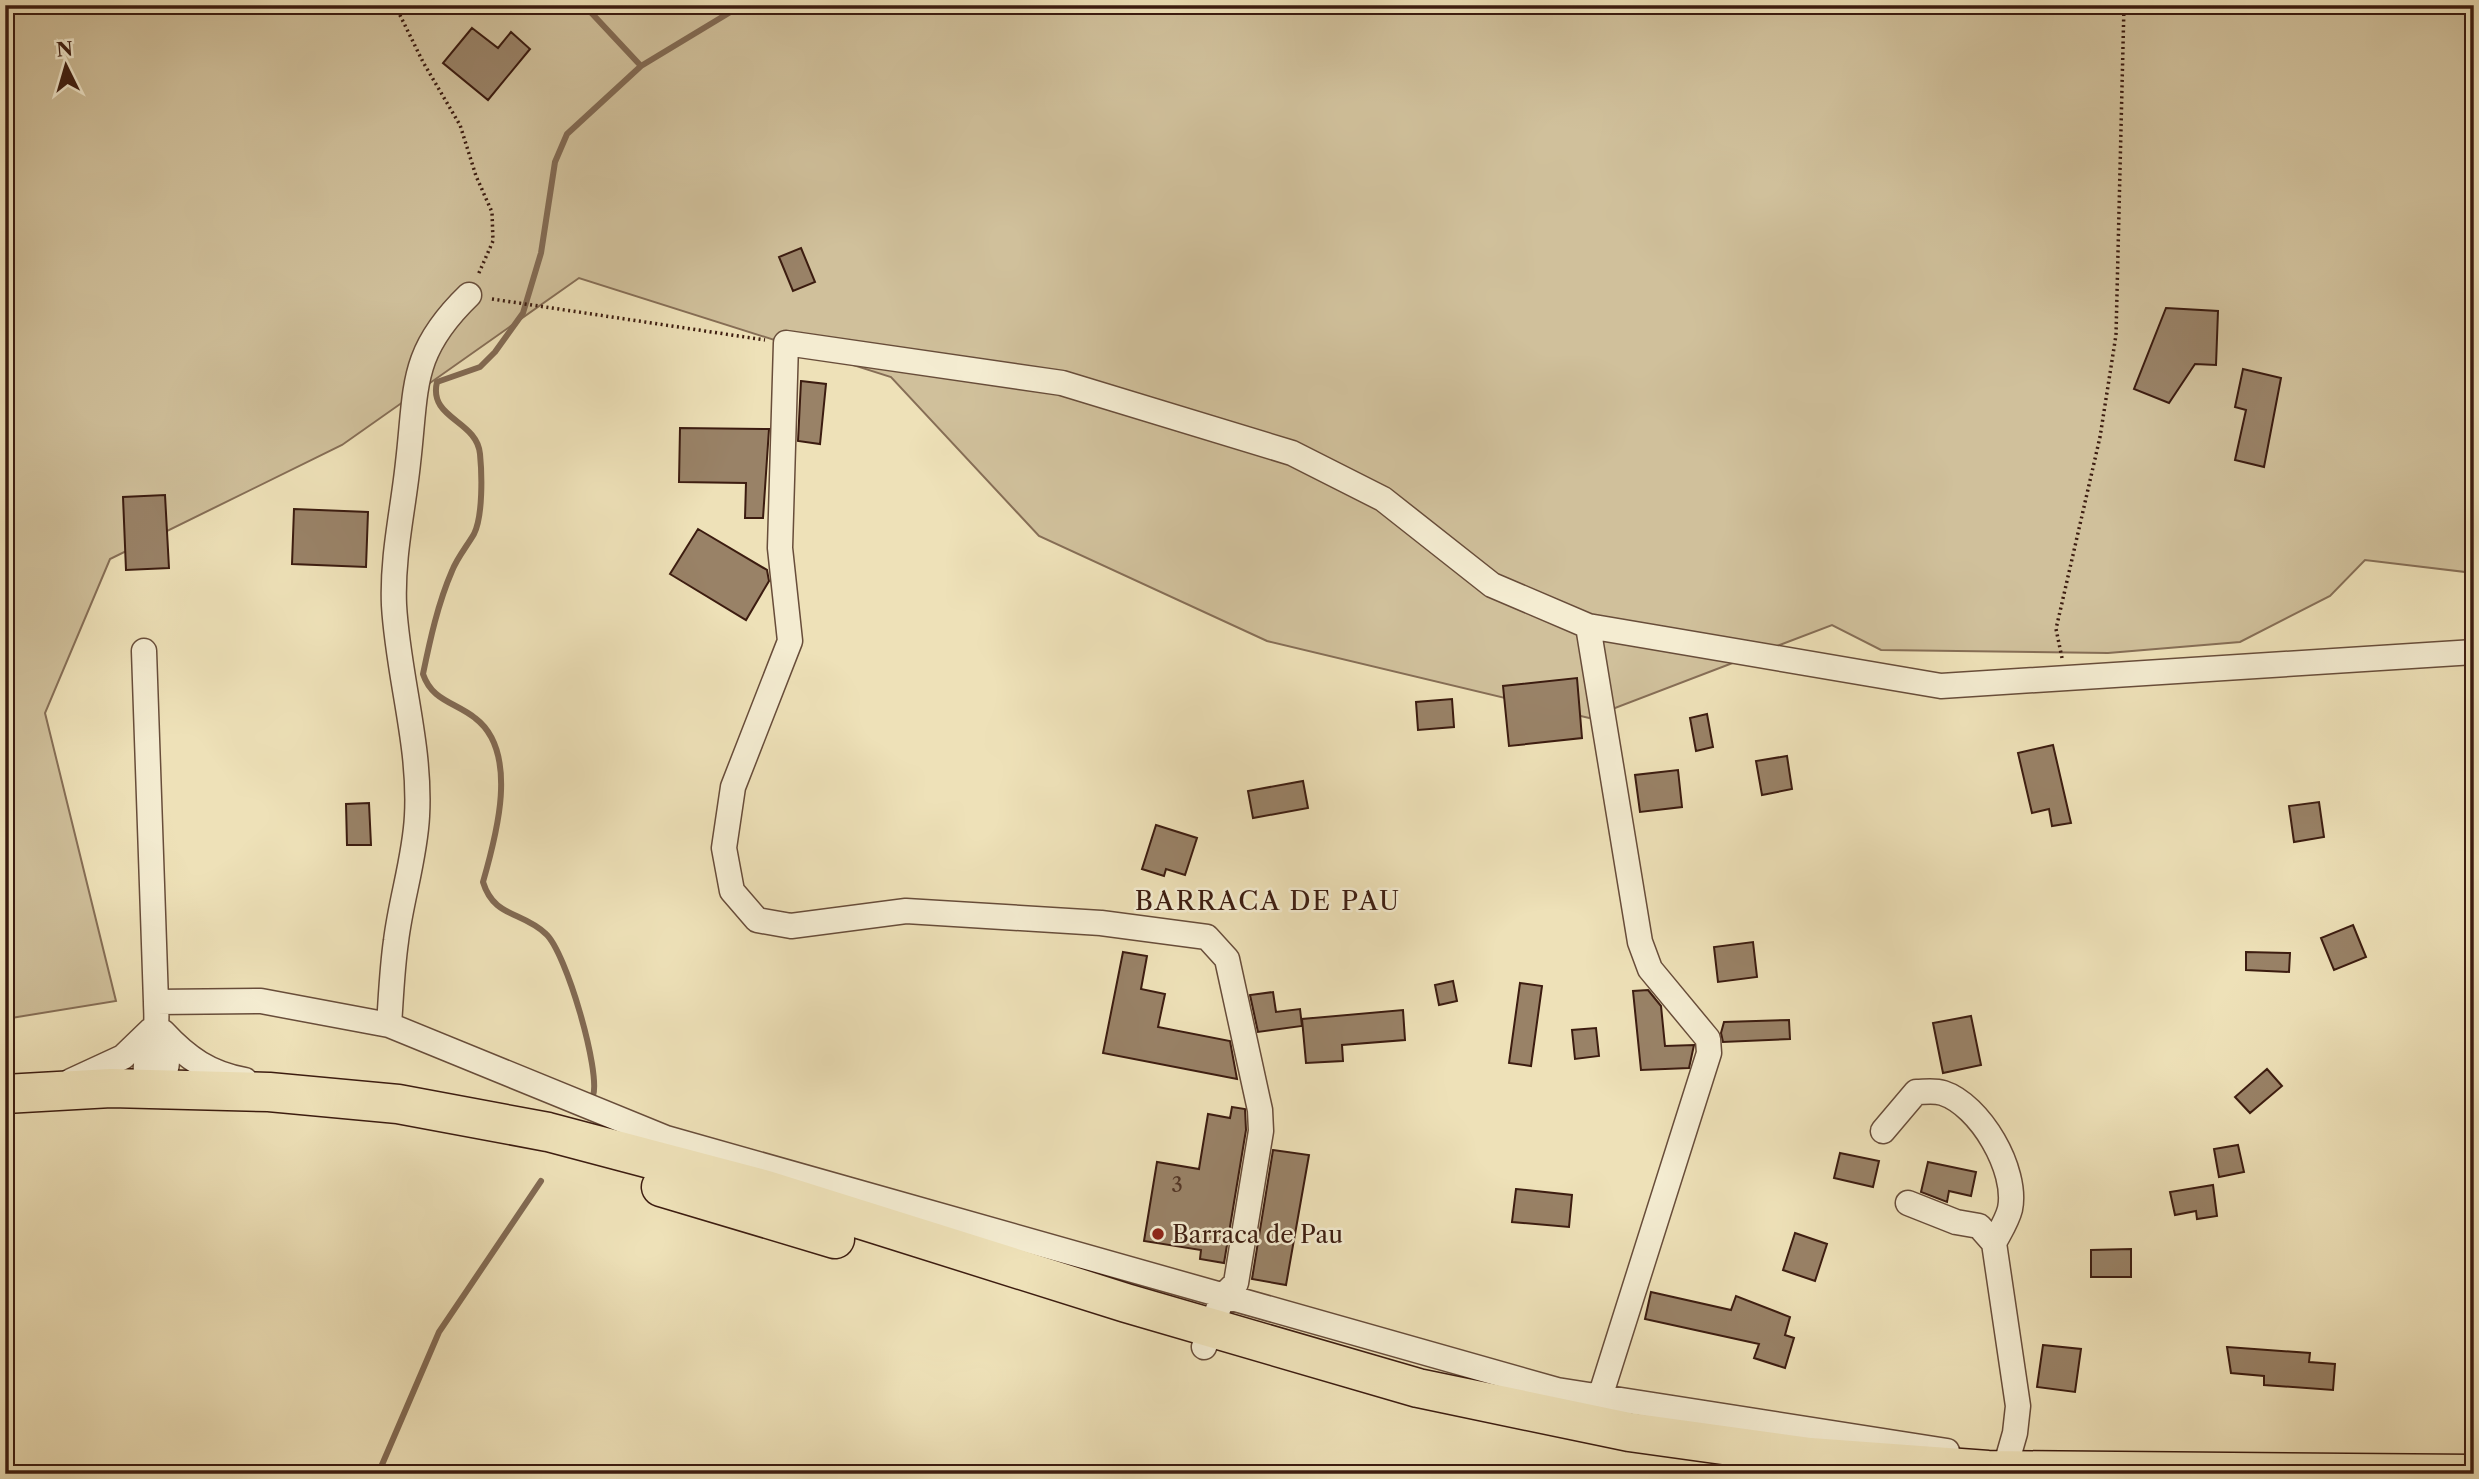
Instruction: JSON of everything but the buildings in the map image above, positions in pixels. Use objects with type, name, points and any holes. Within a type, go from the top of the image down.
[{"type":"main road","points":[[5,1115],[269,1092],[398,1104],[548,1132],[657,1159],[1212,1323],[1418,1388],[1629,1432],[1810,1457],[1988,1470],[2474,1474]]},
{"type":"main road","points":[[15,1097],[168,1099],[433,1133],[641,1181],[1212,1323],[1511,1436],[1816,1474]]},
{"type":"street","points":[[389,1025],[396,940],[418,817],[418,778],[394,607],[394,554],[408,464],[414,394],[426,346],[448,315],[469,295]]},
{"type":"street","points":[[1212,1323],[1236,1283],[1261,1132],[1260,1110],[1227,959],[1208,937],[1101,923],[906,911],[791,926],[757,920],[732,891],[724,848],[733,787],[790,641],[780,548],[786,343],[1062,383],[1292,453],[1383,499],[1493,585],[1588,626],[1941,686],[2474,652]]},
{"type":"street","points":[[1588,626],[1640,942],[1650,969],[1708,1039],[1709,1053],[1600,1397]]},
{"type":"street","points":[[144,651],[156,1013],[145,1053],[144,1072],[168,1099]]},
{"type":"street","points":[[15,1097],[88,1076],[123,1057],[156,1013],[261,1001],[389,1025],[666,1138],[1212,1323],[1557,1390],[2079,1470]]},
{"type":"street","points":[[156,1013],[182,1053],[206,1068],[231,1077],[338,1098]]},
{"type":"street","points":[[1883,1131],[1916,1092],[1929,1091],[1945,1093],[1990,1133],[2002,1156],[2010,1187],[2010,1208],[1994,1244]]},
{"type":"street","points":[[1908,1202],[1956,1222],[1979,1226],[1994,1244],[2018,1406],[2015,1433],[2007,1461]]},
{"type":"path","points":[[395,5],[423,62],[460,125],[475,176],[492,212],[493,241],[469,295],[786,343]]},
{"type":"path","points":[[2066,678],[2056,629],[2100,437],[2116,335],[2124,5]]},
{"type":"shaded area","points":[[5,5],[2474,5],[2474,573],[2365,560],[2330,596],[2240,642],[2108,653],[1881,650],[1832,625],[1589,718],[1267,641],[1039,536],[891,377],[579,278],[342,445],[110,559],[45,713],[116,1001],[5,1019]]},
{"type":"waterway","points":[[584,5],[641,66]]},
{"type":"waterway","points":[[593,1096],[592,1063],[587,1039],[572,987],[554,945],[537,927],[494,902],[483,882],[494,842],[501,796],[497,752],[489,733],[475,718],[438,696],[423,674],[447,583],[477,526],[481,495],[481,462],[477,443],[440,404],[436,394],[437,382],[480,367],[495,352],[523,313],[541,253],[555,162],[567,134],[641,66],[742,5]]},
{"type":"waterway","points":[[378,1474],[439,1332],[541,1181]]},
{"type":"place","name":"Barraca de Pau","points":[[1158,1234]]},
{"type":"district","name":"BARRACA DE PAU","points":[[1268,901]]}]
